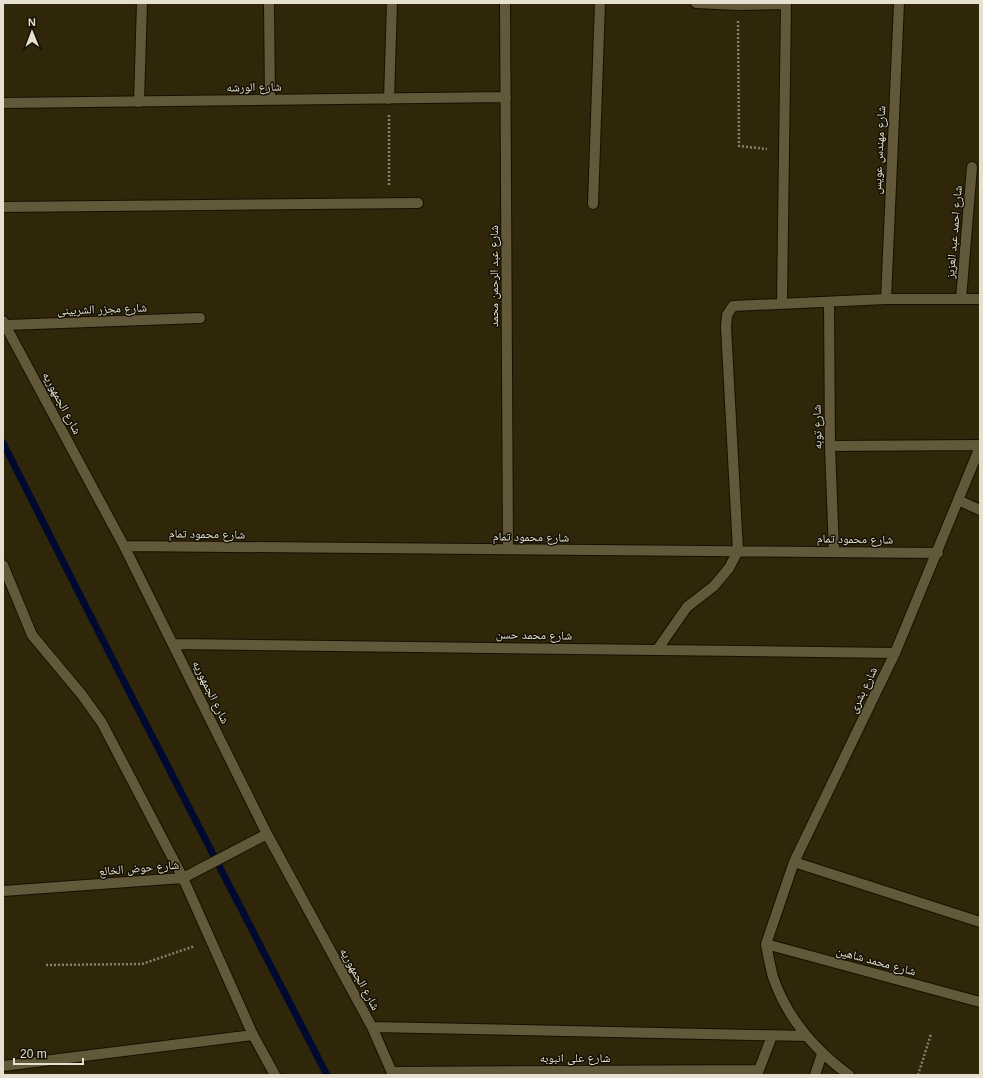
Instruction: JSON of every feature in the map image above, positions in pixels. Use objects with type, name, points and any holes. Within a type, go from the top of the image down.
[{"type":"street","points":[[139,102],[142,3]]},
{"type":"street","points":[[270,3],[270,100]]},
{"type":"street","points":[[389,99],[392,3]]},
{"type":"street","name":"شارع عبد الرحمن محمد","points":[[505,3],[508,549]]},
{"type":"street","points":[[593,204],[600,3]]},
{"type":"street","points":[[696,3],[738,5],[786,3],[782,302]]},
{"type":"street","name":"شارع مهندس عويس","points":[[886,299],[899,3]]},
{"type":"street","name":"شارع الورشه","points":[[3,103],[506,97]]},
{"type":"street","name":"شارع احمد عبد العزيز","points":[[961,299],[972,168]]},
{"type":"street","points":[[3,207],[418,203]]},
{"type":"street","points":[[657,650],[687,607],[714,586],[729,568],[738,551],[727,315],[734,306],[782,302],[829,302],[886,299],[980,299]]},
{"type":"street","name":"شارع توبه","points":[[829,302],[830,446],[834,552]]},
{"type":"street","name":"شارع مجزر الشربينى","points":[[4,323],[200,318]]},
{"type":"street","name":"شارع الجمهوريه","points":[[4,323],[124,546],[266,834],[372,1026],[392,1074]]},
{"type":"street","points":[[830,446],[980,446]]},
{"type":"street","name":"شارع بشرى","points":[[766,944],[794,862],[896,653],[938,553],[980,446]]},
{"type":"street","points":[[958,500],[980,510]]},
{"type":"street","name":"شارع محمود تمام","points":[[124,546],[938,553]]},
{"type":"street","points":[[3,565],[32,635],[82,695],[102,724],[182,878],[253,1035],[274,1075]]},
{"type":"street","name":"شارع محمد حسن","points":[[173,644],[896,653]]},
{"type":"street","name":"شارع حوض الخالع","points":[[3,891],[182,878],[266,834]]},
{"type":"street","points":[[794,862],[980,922]]},
{"type":"street","points":[[766,944],[773,977],[787,1008],[806,1036],[822,1054],[849,1075]]},
{"type":"street","name":"شارع محمد شاهين","points":[[766,944],[980,1002]]},
{"type":"street","points":[[372,1026],[806,1036]]},
{"type":"street","points":[[3,1066],[253,1035]]},
{"type":"street","points":[[758,1073],[772,1036]]},
{"type":"street","points":[[815,1075],[822,1054]]},
{"type":"street","name":"شارع على انبوبه","points":[[392,1074],[758,1073]]},
{"type":"path","points":[[738,5],[739,146],[783,152]]},
{"type":"path","points":[[389,99],[390,204]]},
{"type":"path","points":[[46,966],[142,964],[211,941]]},
{"type":"path","points":[[918,1075],[931,1034]]},
{"type":"waterway","points":[[3,443],[118,670],[327,1075]]}]
